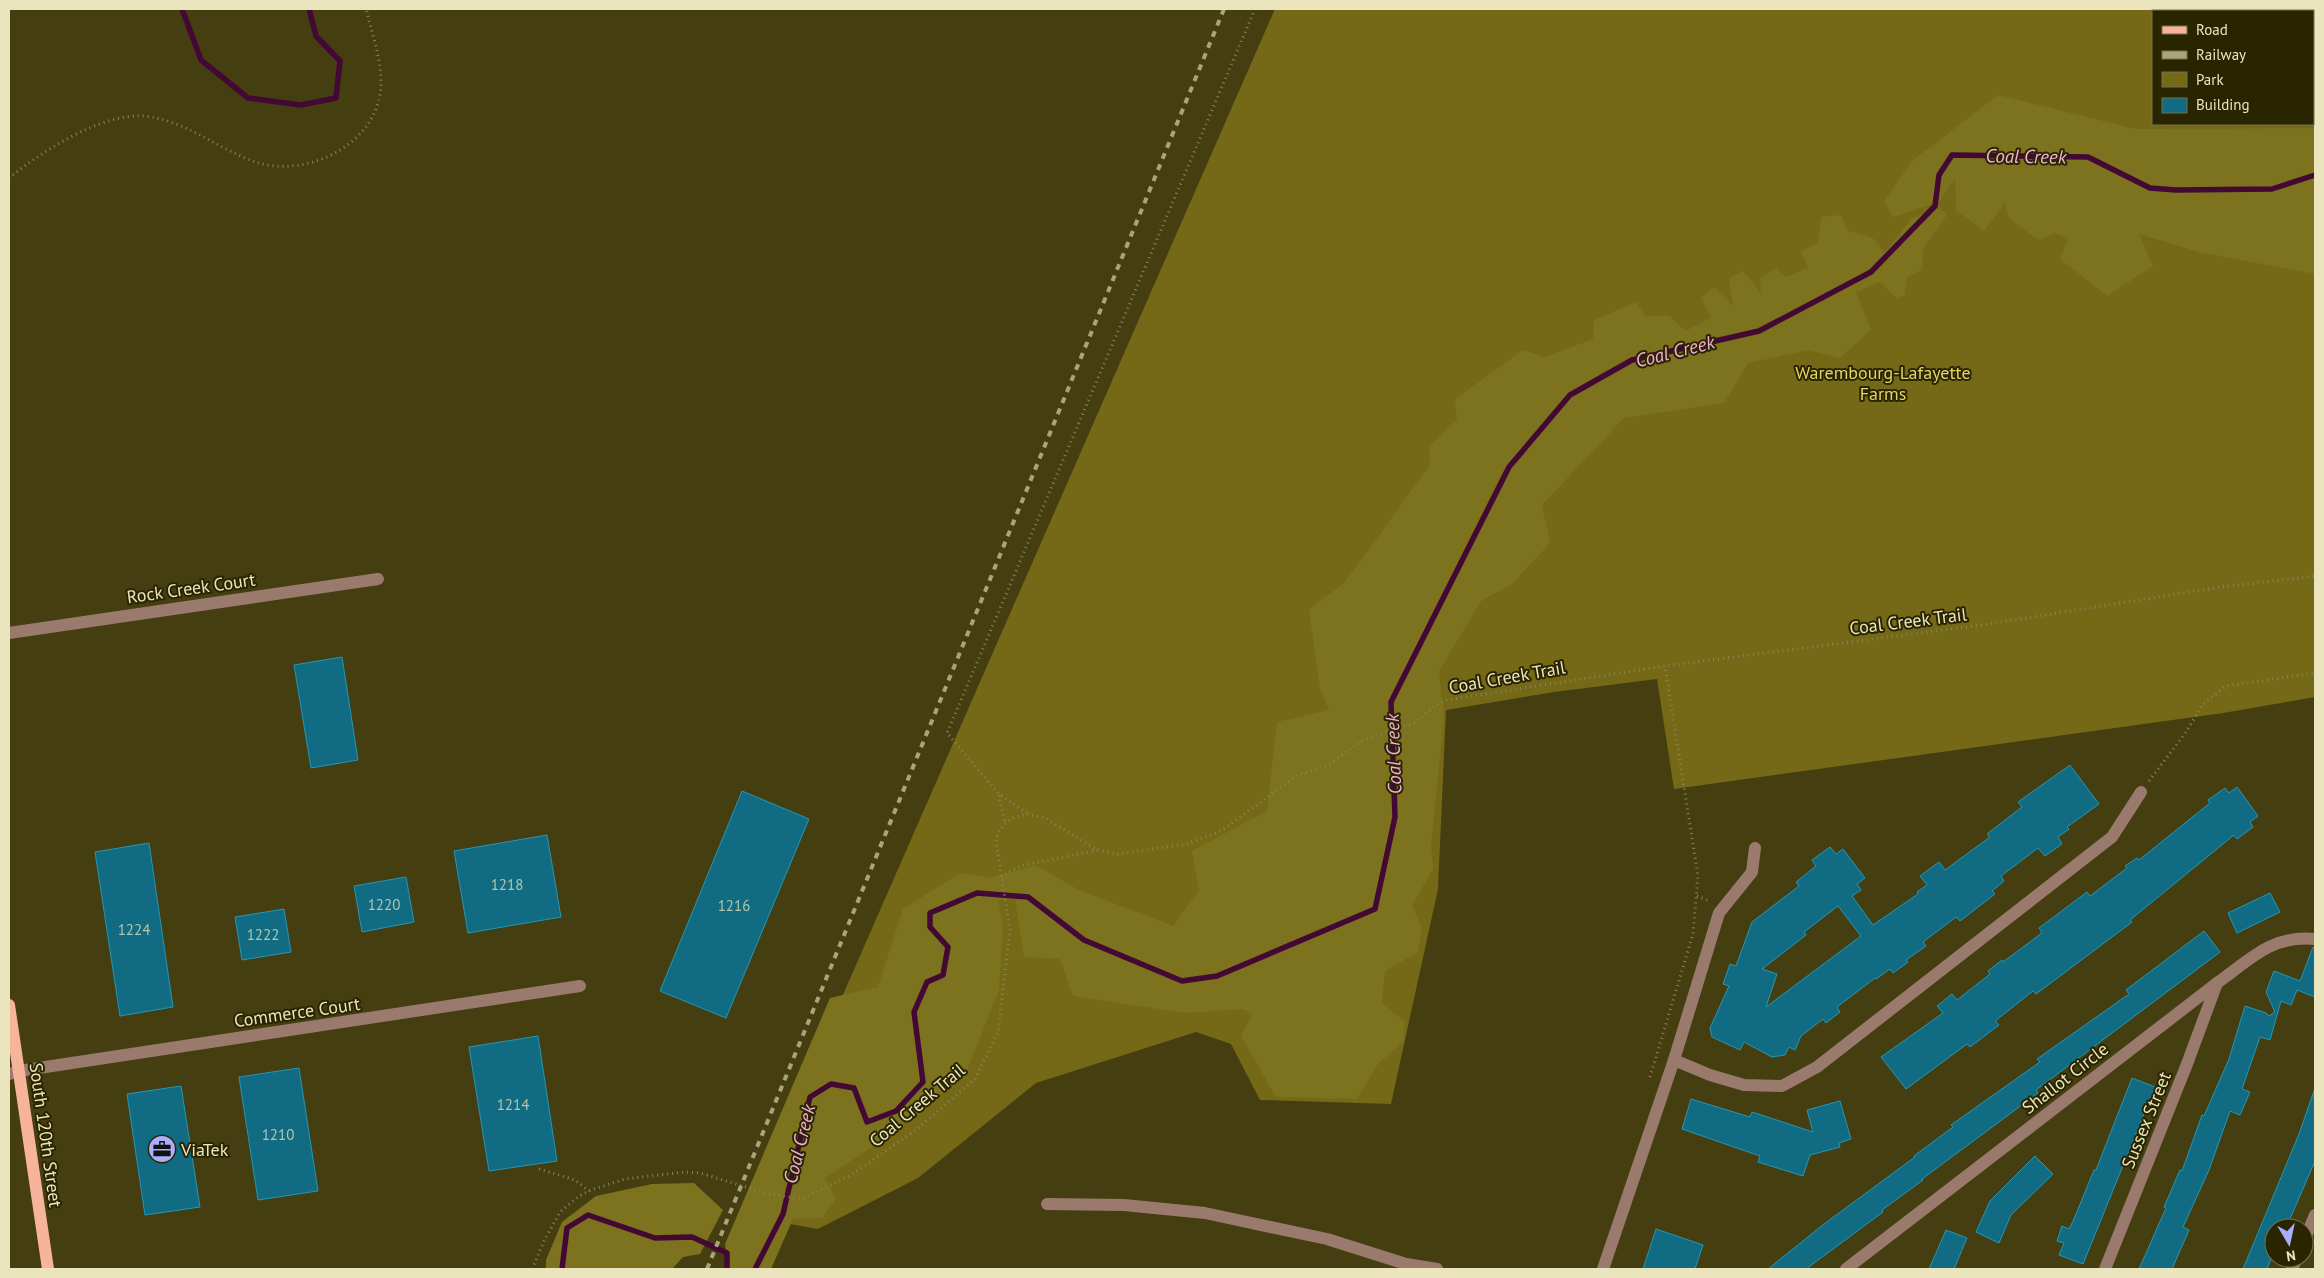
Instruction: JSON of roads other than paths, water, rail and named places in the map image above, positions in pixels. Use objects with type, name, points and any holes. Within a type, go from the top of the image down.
[{"type":"main road","name":"South 120th Street","points":[[9,1005],[12,1071],[48,1269]]},
{"type":"street","name":"Rock Creek Court","points":[[9,633],[378,579]]},
{"type":"street","points":[[1674,1060],[1710,1076],[1744,1085],[1782,1086],[1817,1067],[2112,837],[2141,792]]},
{"type":"street","points":[[1602,1269],[1674,1060],[1719,913],[1752,872],[1755,848]]},
{"type":"street","name":"Shallot Circle","points":[[1846,1269],[2217,983],[2272,944],[2296,937],[2315,939]]},
{"type":"street","name":"Sussex Street","points":[[2105,1269],[2187,1064],[2217,983]]},
{"type":"street","name":"Commerce Court","points":[[12,1071],[580,986]]},
{"type":"street","points":[[1047,1204],[1124,1205],[1205,1213],[1327,1239],[1405,1267],[1437,1269]]},
{"type":"waterway","points":[[182,9],[201,60],[248,98],[301,105],[336,98],[340,61],[316,36],[309,9]]},
{"type":"waterway","name":"Coal Creek","points":[[755,1269],[783,1214],[810,1097],[831,1084],[854,1088],[867,1122],[896,1111],[923,1082],[914,1012],[927,982],[943,975],[948,947],[930,927],[930,913],[977,893],[1028,897],[1084,940],[1182,981],[1217,976],[1375,909],[1395,817],[1391,702],[1509,467],[1570,395],[1632,360],[1759,331],[1871,272],[1935,206],[1939,175],[1952,155],[2088,157],[2150,188],[2176,190],[2272,189],[2315,175]]},
{"type":"waterway","name":"Coal Creek","points":[[562,1269],[567,1228],[588,1215],[655,1238],[692,1237],[727,1253],[727,1269]]},
{"type":"railway","points":[[707,1269],[1224,9]]},
{"type":"place","name":"ViaTek","points":[[162,1149]]},
{"type":"park label","name":"Warembourg-Lafayette Farms","points":[[1883,382]]}]
